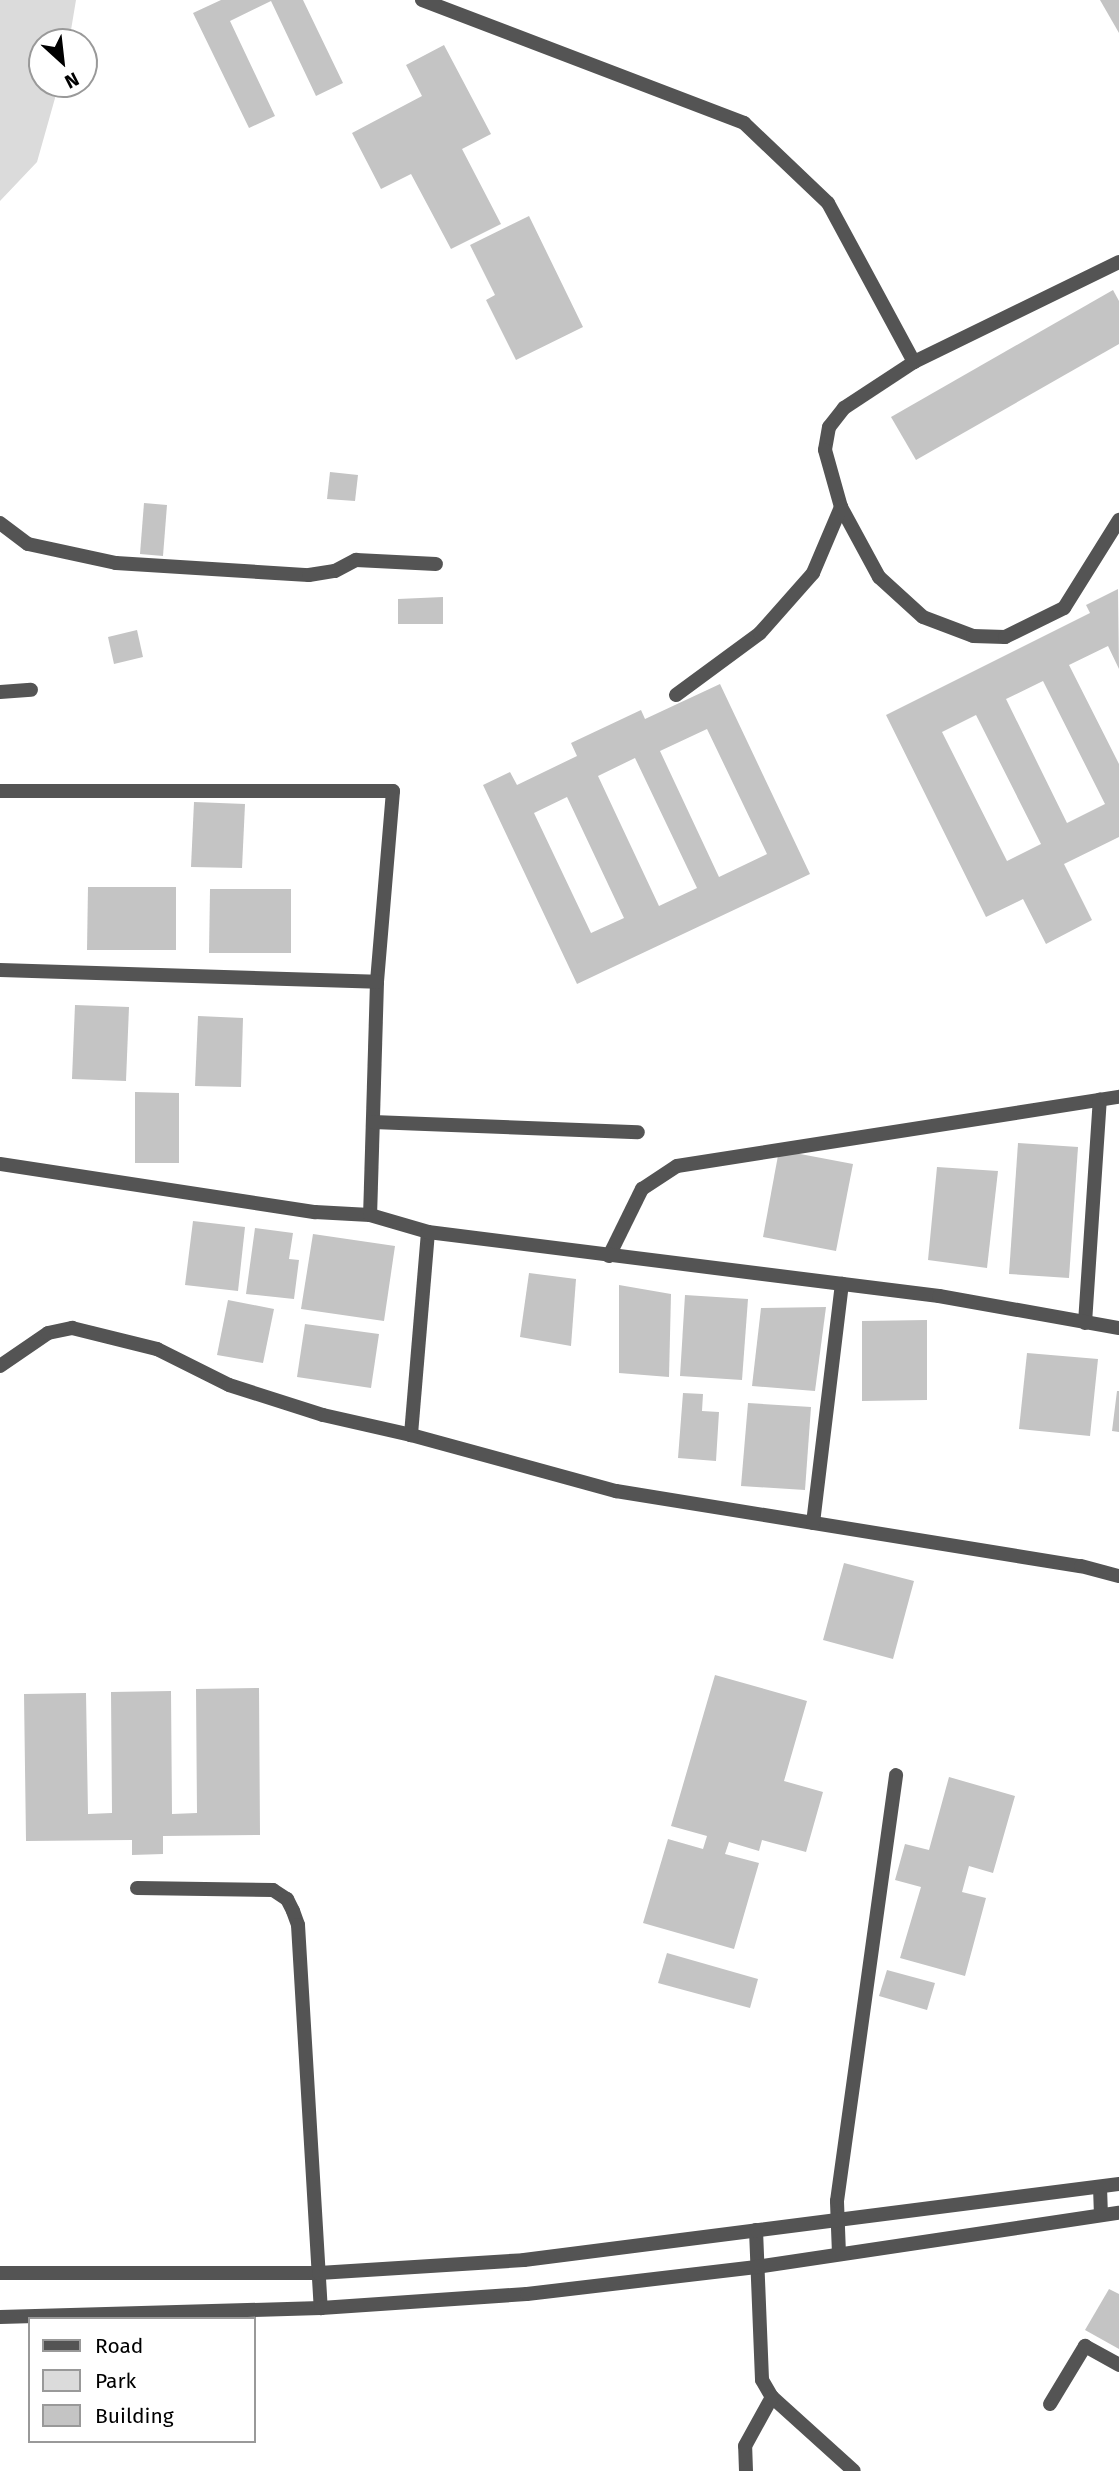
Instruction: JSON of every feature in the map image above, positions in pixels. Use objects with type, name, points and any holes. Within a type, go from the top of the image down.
[{"type":"street","points":[[422,0],[744,123],[828,203],[914,362]]},
{"type":"street","points":[[1119,262],[914,362],[844,408],[829,427],[825,450],[841,507],[879,577],[923,617],[973,636],[1005,637],[1064,608],[1119,520]]},
{"type":"street","points":[[676,695],[760,633],[813,573],[841,507]]},
{"type":"street","points":[[0,523],[28,544],[116,563],[309,575],[335,571],[356,561],[436,564]]},
{"type":"street","points":[[0,692],[31,691]]},
{"type":"street","points":[[0,791],[393,791],[377,982],[370,1215]]},
{"type":"street","points":[[0,970],[377,982]]},
{"type":"street","points":[[609,1256],[642,1189],[677,1166],[1119,1097]]},
{"type":"street","points":[[1086,1324],[1100,1100]]},
{"type":"street","points":[[373,1122],[638,1132]]},
{"type":"street","points":[[0,1164],[315,1212],[370,1215],[428,1232],[939,1296],[1119,1328]]},
{"type":"street","points":[[411,1434],[428,1232]]},
{"type":"street","points":[[813,1523],[842,1284]]},
{"type":"street","points":[[0,1366],[48,1333],[72,1328],[157,1349],[229,1385],[323,1415],[411,1434],[616,1491],[1081,1566],[1119,1576]]},
{"type":"street","points":[[839,2254],[837,2222],[896,1775]]},
{"type":"street","points":[[137,1888],[273,1890],[287,1899],[293,1911],[298,1925],[321,2308]]},
{"type":"street","points":[[0,2273],[319,2273],[524,2260],[1119,2184]]},
{"type":"street","points":[[1100,2186],[1101,2215]]},
{"type":"street","points":[[0,2317],[321,2308],[527,2294],[756,2267],[1119,2213]]},
{"type":"street","points":[[756,2230],[758,2351],[762,2380],[772,2397],[853,2471]]},
{"type":"street","points":[[1050,2404],[1086,2346],[1119,2365]]},
{"type":"street","points":[[746,2471],[745,2446],[772,2397]]},
{"type":"green space","points":[[0,0],[76,0],[71,28],[28,28],[28,98],[55,98],[37,162],[0,201]]},
{"type":"building","points":[[221,0],[303,0],[343,83],[316,96],[271,1],[230,21],[275,116],[249,128],[193,13]]},
{"type":"building","points":[[1100,0],[1119,0],[1119,33]]},
{"type":"building","points":[[444,45],[491,134],[462,149],[501,224],[451,249],[411,174],[381,189],[352,133],[422,96],[406,65]]},
{"type":"building","points":[[529,216],[583,327],[516,360],[486,300],[495,295],[470,245]]},
{"type":"building","points":[[1113,290],[1119,301],[1119,344],[916,460],[891,417]]},
{"type":"building","points":[[330,472],[358,475],[355,501],[327,499]]},
{"type":"building","points":[[144,503],[167,505],[163,556],[140,554]]},
{"type":"building","points":[[1118,589],[1119,669],[1108,646],[1069,665],[1119,764],[1119,837],[1064,864],[1092,920],[1046,944],[1023,899],[986,917],[886,715],[1090,613],[1086,605]],"holes":[[[1043,681],[1105,804],[1067,823],[1006,699]],[[976,715],[1041,844],[1007,861],[942,732]]]},
{"type":"building","points":[[443,597],[443,624],[398,624],[398,599]]},
{"type":"building","points":[[137,630],[143,657],[114,664],[108,637]]},
{"type":"building","points":[[720,684],[810,874],[577,984],[483,785],[510,772],[517,785],[577,756],[571,743],[641,710],[645,719]],"holes":[[[707,729],[767,854],[719,877],[660,751]],[[635,758],[697,888],[659,906],[598,776]],[[567,797],[624,918],[591,933],[534,813]]]},
{"type":"building","points":[[194,802],[245,804],[242,868],[191,867]]},
{"type":"building","points":[[88,887],[176,887],[176,950],[87,950]]},
{"type":"building","points":[[210,889],[291,889],[291,953],[209,953]]},
{"type":"building","points":[[75,1005],[129,1007],[126,1081],[72,1079]]},
{"type":"building","points":[[198,1016],[243,1018],[241,1087],[195,1086]]},
{"type":"building","points":[[135,1092],[179,1093],[179,1163],[135,1163]]},
{"type":"building","points":[[1018,1143],[1078,1147],[1069,1278],[1009,1274]]},
{"type":"building","points":[[779,1150],[853,1164],[836,1251],[763,1237]]},
{"type":"building","points":[[937,1167],[998,1171],[987,1268],[928,1260]]},
{"type":"building","points":[[193,1221],[245,1227],[238,1291],[185,1285]]},
{"type":"building","points":[[255,1228],[293,1233],[289,1259],[299,1260],[294,1299],[246,1294]]},
{"type":"building","points":[[313,1234],[395,1246],[384,1321],[301,1309]]},
{"type":"building","points":[[529,1273],[576,1279],[571,1346],[520,1337]]},
{"type":"building","points":[[619,1285],[671,1294],[669,1377],[619,1373]]},
{"type":"building","points":[[685,1295],[748,1299],[742,1380],[680,1376]]},
{"type":"building","points":[[228,1300],[274,1309],[263,1363],[217,1355]]},
{"type":"building","points":[[826,1307],[815,1391],[752,1386],[761,1308]]},
{"type":"building","points":[[927,1320],[927,1400],[862,1401],[862,1321]]},
{"type":"building","points":[[305,1324],[379,1334],[371,1388],[297,1377]]},
{"type":"building","points":[[1027,1353],[1098,1359],[1090,1436],[1019,1429]]},
{"type":"building","points":[[1119,1391],[1119,1432],[1112,1431]]},
{"type":"building","points":[[683,1393],[703,1394],[702,1411],[719,1412],[716,1461],[678,1458]]},
{"type":"building","points":[[748,1403],[811,1407],[805,1490],[741,1486]]},
{"type":"building","points":[[844,1563],[914,1581],[893,1659],[823,1640]]},
{"type":"building","points":[[715,1675],[807,1701],[784,1781],[823,1792],[806,1852],[762,1840],[759,1851],[729,1842],[725,1854],[759,1863],[734,1949],[643,1923],[668,1839],[703,1849],[707,1836],[671,1826]]},
{"type":"building","points":[[259,1688],[260,1835],[163,1836],[163,1854],[132,1855],[132,1840],[26,1841],[24,1694],[86,1693],[88,1814],[112,1813],[111,1692],[171,1691],[172,1814],[197,1813],[196,1689]]},
{"type":"building","points":[[949,1777],[1015,1796],[993,1873],[969,1866],[962,1892],[986,1898],[965,1976],[900,1958],[921,1887],[895,1880],[905,1844],[929,1850]]},
{"type":"building","points":[[667,1953],[758,1979],[750,2008],[658,1983]]},
{"type":"building","points":[[887,1970],[935,1983],[927,2010],[879,1996]]},
{"type":"building","points":[[1109,2289],[1119,2294],[1119,2349],[1085,2330]]}]
